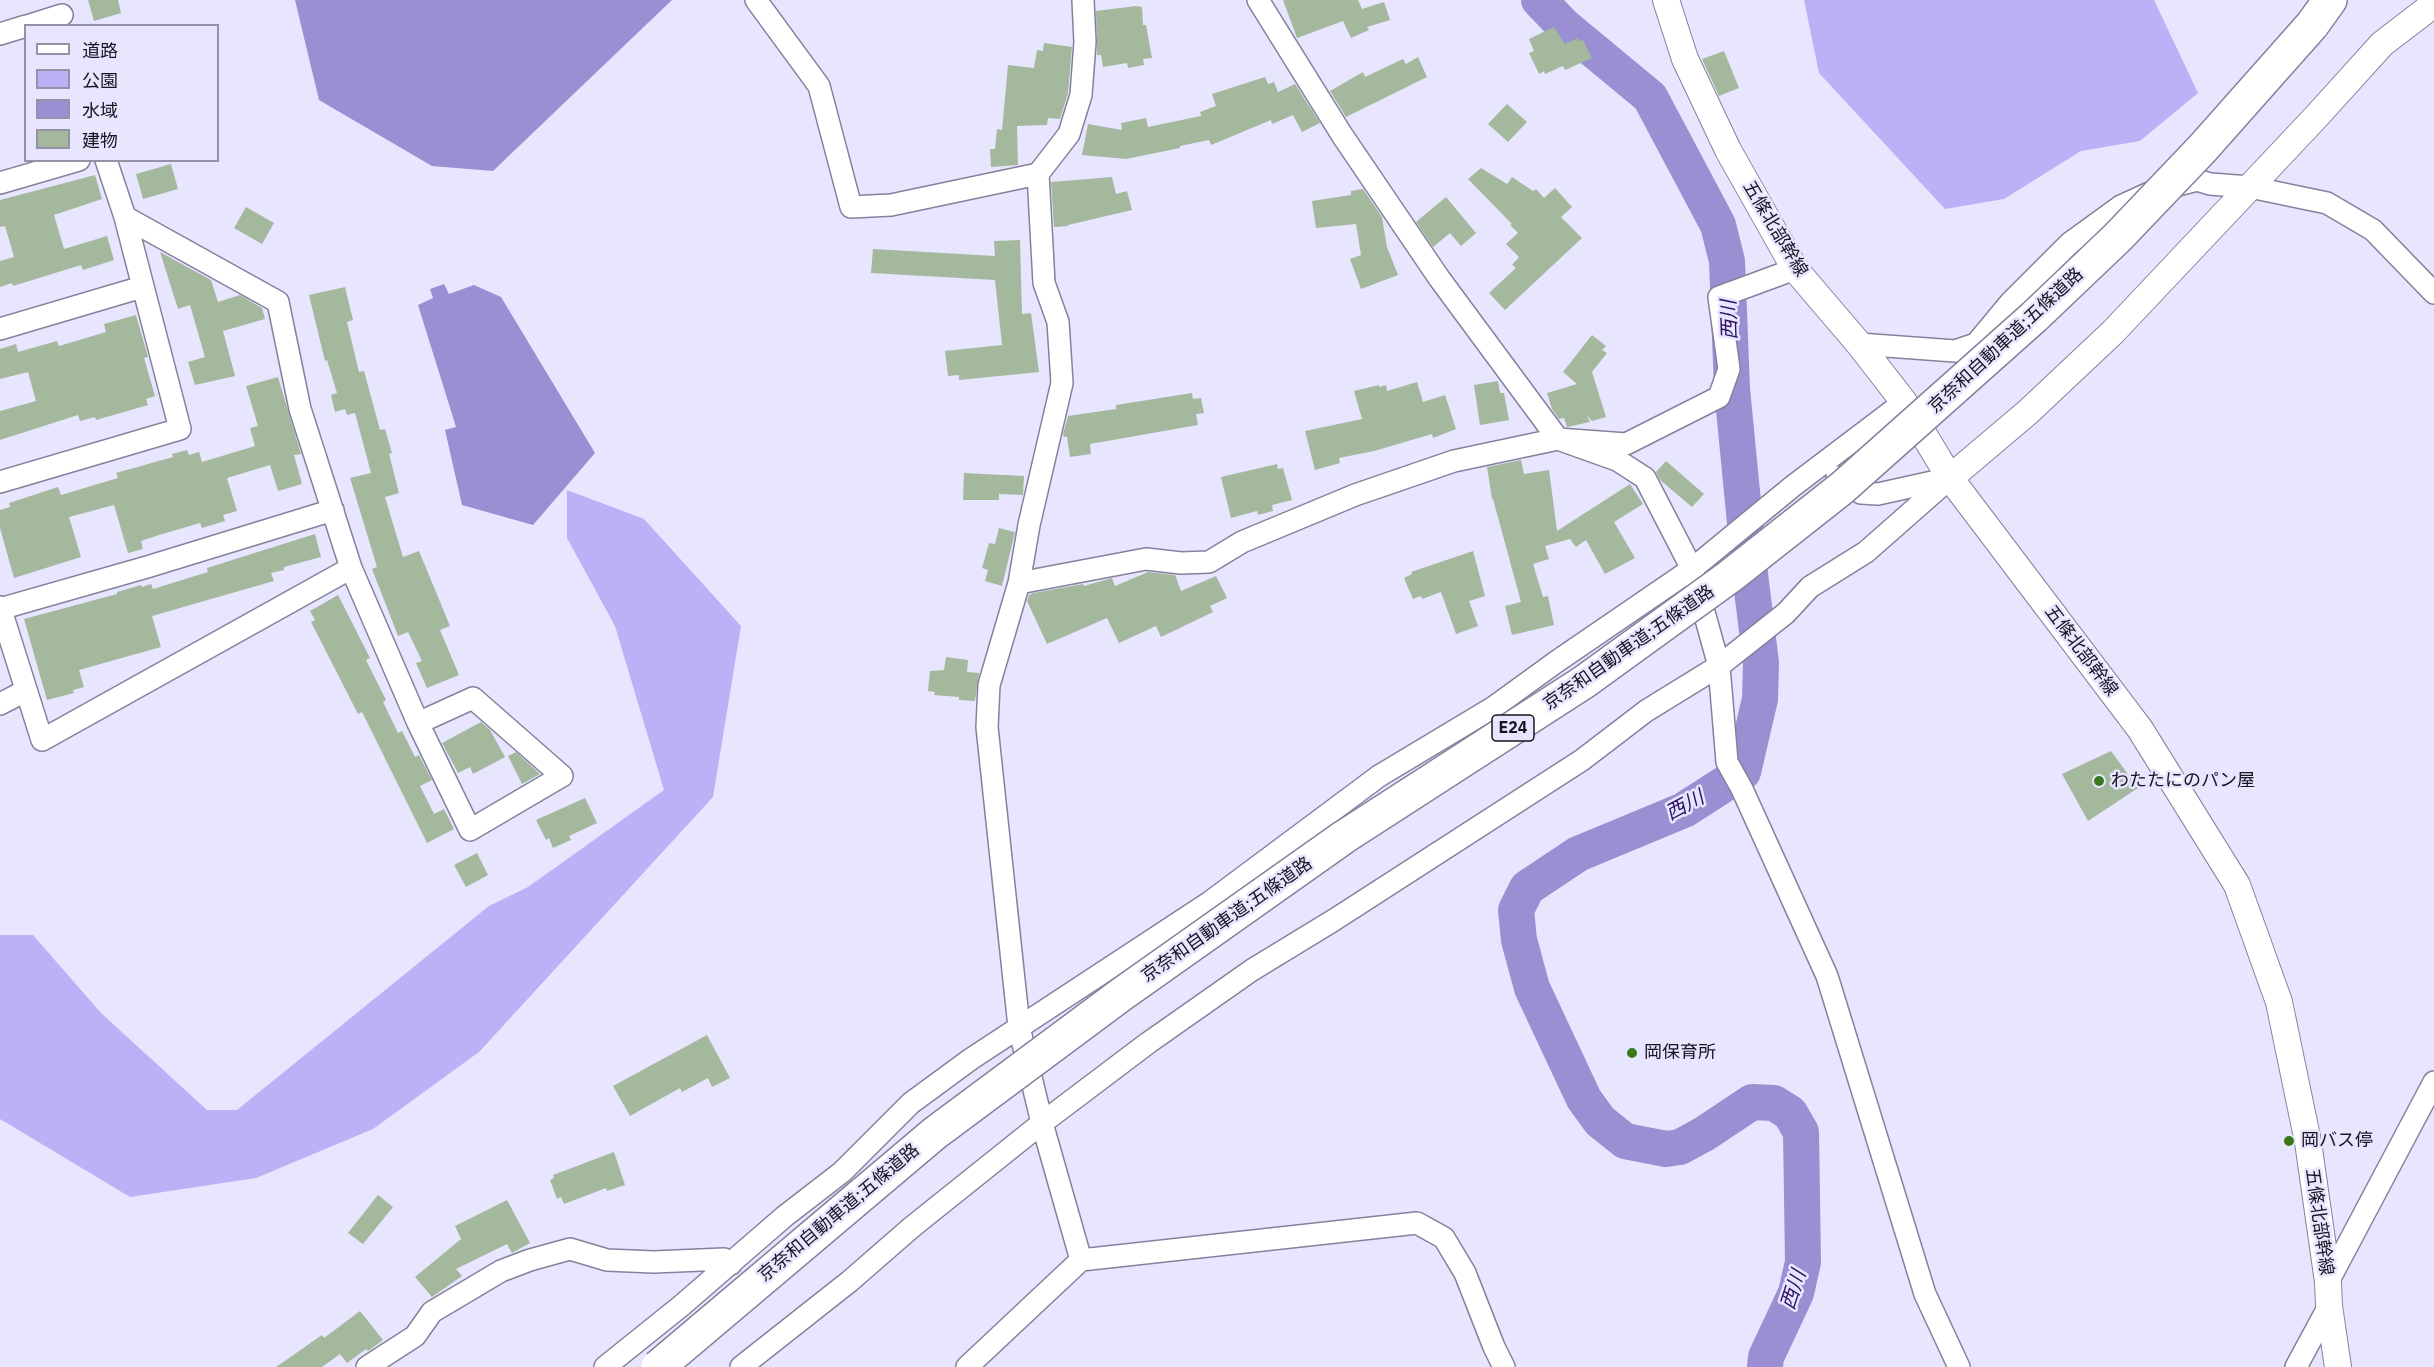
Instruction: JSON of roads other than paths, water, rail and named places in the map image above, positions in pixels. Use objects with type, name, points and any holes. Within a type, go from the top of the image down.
[{"type":"highway","name":"京奈和自動車道;五條道路","points":[[658,1367],[935,1133],[1122,994],[1344,837],[1584,682],[1729,577],[1842,488],[2017,333],[2118,237],[2210,141],[2321,12]]},
{"type":"street","points":[[756,0],[819,86],[851,207],[891,205],[1038,174],[1069,134],[1082,95],[1083,0]]},
{"type":"street","points":[[1258,0],[1342,135],[1433,268],[1558,439],[1617,460],[1645,478],[1692,569],[1719,666],[1726,762],[1742,789],[1827,976],[1925,1294],[1959,1367]]},
{"type":"street","name":"五條北部幹線","points":[[1666,0],[1685,60],[1728,150],[1795,269],[1859,344],[1904,402],[1950,478],[2140,729],[2237,885],[2279,1002],[2308,1142],[2338,1367]]},
{"type":"street","points":[[741,1367],[850,1281],[912,1227],[1042,1123],[1148,1043],[1252,970],[1334,920],[1582,760],[1646,711],[1719,666],[1786,613],[1810,587],[1866,552],[2028,412],[2113,332],[2382,44],[2434,4]]},
{"type":"street","points":[[32,24],[61,14]]},
{"type":"street","points":[[0,34],[24,27]]},
{"type":"street","points":[[0,183],[72,162]]},
{"type":"street","points":[[0,482],[180,429],[125,217],[107,162]]},
{"type":"street","points":[[1038,174],[1044,283],[1058,322],[1062,383],[1029,525],[1019,583],[989,685],[987,727],[1019,1027],[1042,1123],[1082,1260]]},
{"type":"street","points":[[1859,344],[1955,351],[1976,344],[2010,303],[2070,243],[2121,206],[2154,191],[2197,180],[2211,184],[2250,187],[2327,203],[2373,230],[2434,293]]},
{"type":"street","points":[[125,217],[278,302],[300,409],[351,568],[418,723],[470,830],[562,776],[473,698],[418,723]]},
{"type":"street","points":[[1019,583],[1146,559],[1180,563],[1209,562],[1242,542],[1355,495],[1454,461],[1558,439],[1626,444],[1719,397],[1729,369],[1719,297],[1795,269]]},
{"type":"street","points":[[0,329],[142,286]]},
{"type":"street","points":[[605,1367],[731,1264],[785,1216],[842,1172],[911,1103],[1019,1027],[1210,902],[1379,776],[1494,707],[1692,569],[1793,486],[1904,402]]},
{"type":"street","points":[[1821,465],[1861,493],[1878,494],[1950,478]]},
{"type":"street","points":[[333,510],[0,608],[42,740],[351,568]]},
{"type":"street","points":[[0,704],[25,691]]},
{"type":"street","points":[[2296,1367],[2328,1294],[2434,1082]]},
{"type":"street","points":[[966,1367],[1082,1260],[1417,1223],[1444,1238],[1465,1273],[1504,1367]]},
{"type":"street","points":[[367,1367],[415,1336],[432,1312],[501,1271],[530,1260],[570,1249],[607,1260],[654,1262],[724,1259],[731,1264]]},
{"type":"water","points":[[295,0],[672,0],[493,171],[432,166],[319,100]]},
{"type":"water","points":[[444,284],[449,294],[474,285],[501,297],[595,453],[533,525],[462,505],[445,430],[456,427],[418,305],[433,298],[430,289]]},
{"type":"waterway","name":"西川","points":[[1539,0],[1563,25],[1650,97],[1718,225],[1727,261],[1732,389],[1761,663],[1760,699],[1743,772],[1684,810],[1578,854],[1527,888],[1516,910],[1519,940],[1532,988],[1584,1099],[1600,1121],[1625,1141],[1666,1149],[1680,1147],[1752,1102],[1774,1103],[1790,1113],[1801,1132],[1803,1262],[1796,1293],[1766,1357],[1765,1367]]},
{"type":"place","name":"わたたにのパン屋","points":[[2099,781]]},
{"type":"place","name":"岡保育所","points":[[1632,1053]]},
{"type":"place","name":"岡バス停","points":[[2289,1141]]}]
